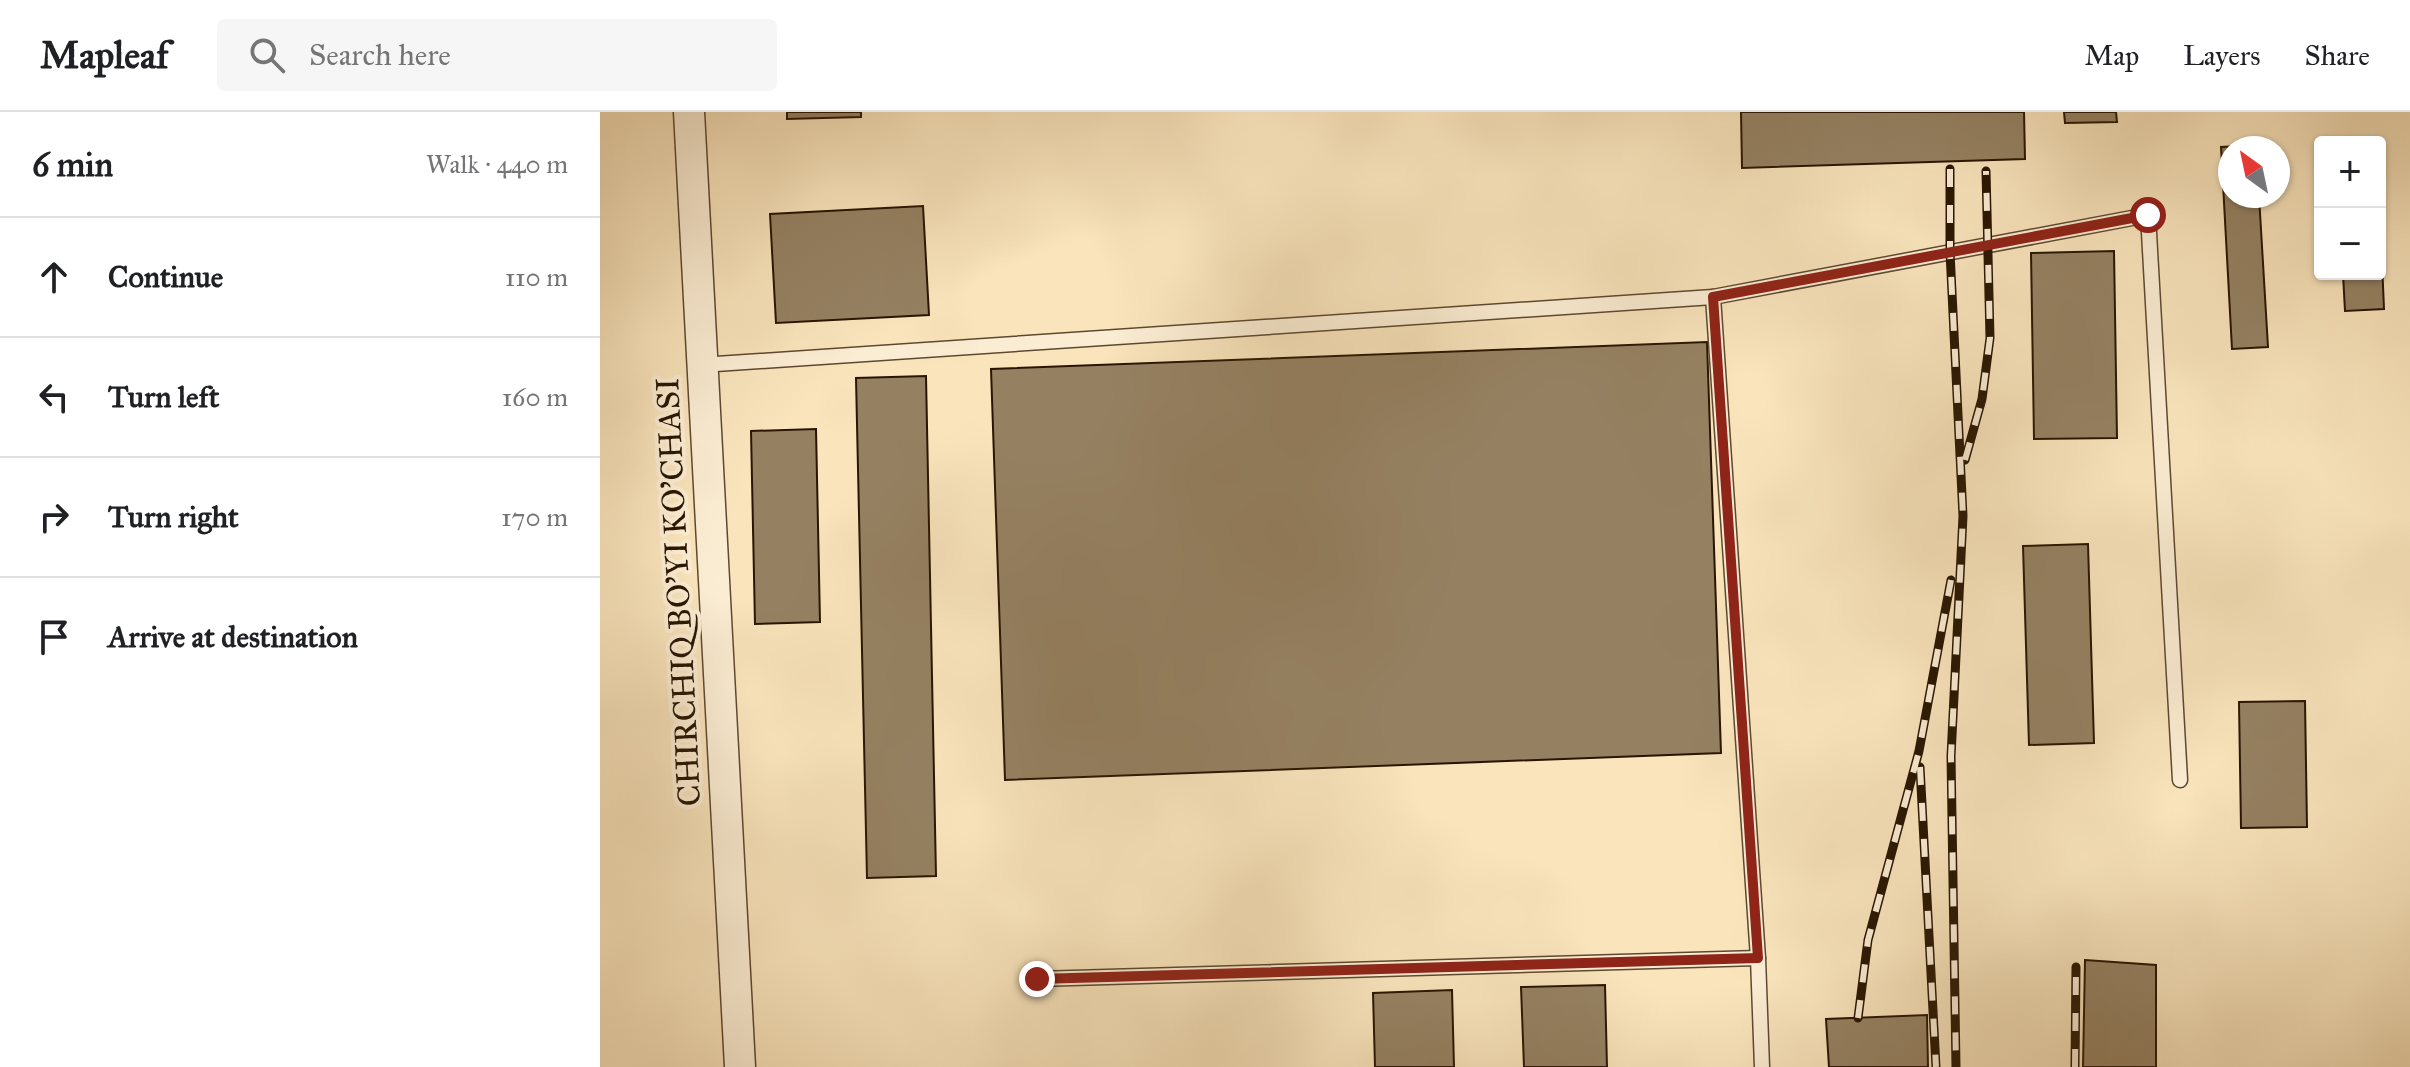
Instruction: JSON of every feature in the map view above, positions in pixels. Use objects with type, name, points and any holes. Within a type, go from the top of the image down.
[{"type":"street","name":"CHIRCHIQ BO'YI KO'CHASI","points":[[689,112],[740,1067]]},
{"type":"lane","points":[[701,365],[1713,297],[2148,215],[2180,780]]},
{"type":"lane","points":[[1713,297],[1758,958],[1762,1067]]},
{"type":"lane","points":[[1037,979],[1758,958]]},
{"type":"building","points":[[787,112],[861,112],[861,117],[787,119]]},
{"type":"building","points":[[1741,112],[2024,112],[2025,159],[1742,168]]},
{"type":"building","points":[[2064,112],[2116,112],[2117,122],[2065,123]]},
{"type":"building","points":[[923,206],[929,315],[776,323],[770,214]]},
{"type":"building","points":[[2224,208],[2260,208],[2268,347],[2232,349]]},
{"type":"building","points":[[2114,251],[2117,438],[2034,439],[2031,253]]},
{"type":"building","points":[[2343,280],[2383,280],[2384,309],[2345,311]]},
{"type":"building","points":[[1707,342],[1721,753],[1005,780],[991,369]]},
{"type":"building","points":[[926,376],[936,876],[867,878],[856,378]]},
{"type":"building","points":[[816,429],[820,622],[755,624],[751,431]]},
{"type":"building","points":[[2088,544],[2094,743],[2029,745],[2023,546]]},
{"type":"building","points":[[2305,701],[2307,827],[2241,828],[2239,702]]},
{"type":"building","points":[[2085,960],[2156,965],[2156,1067],[2083,1067]]},
{"type":"building","points":[[1605,985],[1607,1067],[1524,1067],[1521,987]]},
{"type":"building","points":[[1452,990],[1454,1067],[1375,1067],[1373,993]]},
{"type":"building","points":[[1927,1015],[1928,1067],[1829,1067],[1826,1019]]},
{"type":"railway","points":[[1950,169],[1950,252],[1963,516],[1951,756],[1956,1067]]},
{"type":"railway","points":[[1965,460],[1982,399],[1990,338],[1986,171]]},
{"type":"railway","points":[[1858,1018],[1868,940],[1919,751],[1951,580]]},
{"type":"railway","points":[[1920,767],[1936,1067]]},
{"type":"railway","points":[[2075,1067],[2076,967]]},
{"type":"route","points":[[1037,979],[1758,958],[1713,297],[2148,215]]}]
